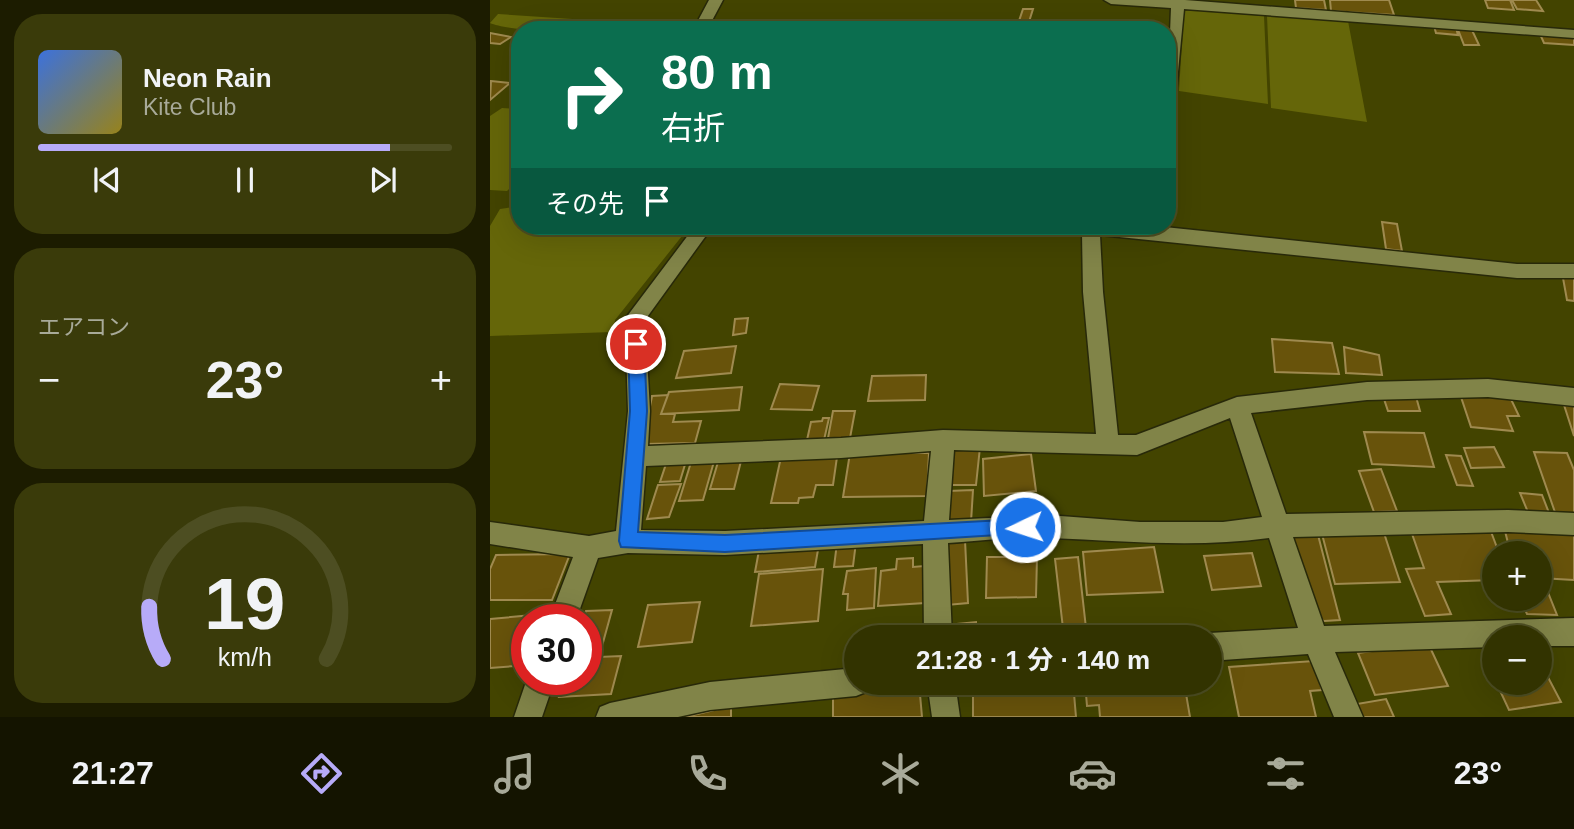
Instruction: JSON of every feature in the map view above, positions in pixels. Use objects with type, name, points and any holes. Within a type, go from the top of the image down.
[{"type":"street","points":[[705,21],[716,0]]},
{"type":"street","points":[[1111,0],[1177,2],[1574,34]]},
{"type":"street","points":[[1175,21],[1177,2]]},
{"type":"street","points":[[1176,231],[1517,271],[1574,271]]},
{"type":"street","points":[[628,541],[639,411],[635,319],[697,235]]},
{"type":"street","points":[[1091,235],[1093,292],[1108,446]]},
{"type":"street","points":[[636,456],[841,448],[943,440],[1137,445],[1237,406],[1367,391],[1488,388],[1574,397]]},
{"type":"street","points":[[1237,406],[1316,641],[1349,717]]},
{"type":"street","points":[[938,625],[935,534],[943,440]]},
{"type":"street","points":[[490,533],[589,548],[628,541],[725,543],[1047,526],[1140,533],[1223,533],[1276,526],[1508,521],[1574,524]]},
{"type":"street","points":[[568,604],[589,548]]},
{"type":"street","points":[[1222,646],[1574,632]]},
{"type":"street","points":[[610,717],[710,696],[844,683]]},
{"type":"street","points":[[528,717],[536,695]]},
{"type":"street","points":[[943,695],[946,717]]},
{"type":"shaded area","points":[[1184,11],[1264,16],[1268,104],[1179,91]]},
{"type":"shaded area","points":[[498,14],[603,21],[511,21],[511,28],[490,23]]},
{"type":"shaded area","points":[[1267,16],[1348,21],[1367,122],[1271,108]]},
{"type":"shaded area","points":[[502,108],[511,108],[511,187],[507,191],[490,190],[490,116]]},
{"type":"shaded area","points":[[511,207],[511,235],[683,235],[615,320],[613,332],[490,336],[490,226],[500,209]]},
{"type":"building","points":[[1295,0],[1324,0],[1326,10],[1296,8]]},
{"type":"building","points":[[1330,0],[1389,0],[1394,15],[1331,11]]},
{"type":"building","points":[[1485,0],[1510,0],[1514,10],[1488,8]]},
{"type":"building","points":[[1512,0],[1536,0],[1543,11],[1517,9]]},
{"type":"building","points":[[1023,9],[1033,9],[1029,21],[1019,21]]},
{"type":"building","points":[[1434,26],[1456,28],[1458,35],[1436,33]]},
{"type":"building","points":[[1457,27],[1471,28],[1479,45],[1464,45]]},
{"type":"building","points":[[490,33],[511,37],[500,44],[490,43]]},
{"type":"building","points":[[1540,34],[1574,36],[1574,45],[1544,43]]},
{"type":"building","points":[[491,81],[510,83],[490,100]]},
{"type":"building","points":[[1382,222],[1397,224],[1402,251],[1386,249]]},
{"type":"building","points":[[1563,278],[1574,278],[1574,301],[1567,300]]},
{"type":"building","points":[[748,318],[746,333],[733,335],[735,319]]},
{"type":"building","points":[[1272,339],[1332,343],[1339,374],[1275,372]]},
{"type":"building","points":[[736,346],[731,373],[676,378],[684,351]]},
{"type":"building","points":[[1344,347],[1379,355],[1382,375],[1346,373]]},
{"type":"building","points":[[926,375],[925,400],[868,401],[872,376]]},
{"type":"building","points":[[780,384],[819,386],[812,410],[771,409]]},
{"type":"building","points":[[742,387],[739,410],[661,414],[669,392]]},
{"type":"building","points":[[1382,393],[1415,393],[1420,411],[1388,411]]},
{"type":"building","points":[[1460,394],[1509,395],[1519,416],[1507,416],[1513,431],[1471,427]]},
{"type":"building","points":[[668,395],[661,414],[675,414],[673,422],[701,421],[695,443],[643,444],[652,396]]},
{"type":"building","points":[[1564,405],[1574,406],[1574,436]]},
{"type":"building","points":[[833,411],[855,411],[850,438],[828,438]]},
{"type":"building","points":[[823,418],[829,418],[824,440],[807,440],[811,422],[822,421]]},
{"type":"building","points":[[1364,432],[1424,433],[1434,467],[1372,464]]},
{"type":"building","points":[[953,447],[980,447],[976,485],[948,485]]},
{"type":"building","points":[[1494,447],[1504,467],[1471,468],[1464,448]]},
{"type":"building","points":[[1534,452],[1567,453],[1574,470],[1574,518],[1557,518]]},
{"type":"building","points":[[850,453],[929,453],[927,496],[843,497]]},
{"type":"building","points":[[1031,454],[1036,491],[984,496],[983,459]]},
{"type":"building","points":[[1446,455],[1461,456],[1473,486],[1457,485]]},
{"type":"building","points":[[781,457],[837,457],[833,485],[816,485],[813,497],[799,498],[798,503],[771,503]]},
{"type":"building","points":[[668,458],[687,458],[680,481],[660,482]]},
{"type":"building","points":[[715,458],[703,500],[679,501],[692,459]]},
{"type":"building","points":[[741,461],[734,489],[710,489],[718,462]]},
{"type":"building","points":[[1381,469],[1397,511],[1374,512],[1359,471]]},
{"type":"building","points":[[681,484],[669,517],[647,519],[658,485]]},
{"type":"building","points":[[973,490],[971,522],[945,524],[948,491]]},
{"type":"building","points":[[1520,493],[1542,495],[1551,518],[1530,517]]},
{"type":"building","points":[[1504,527],[1574,533],[1574,580],[1552,579],[1552,541],[1508,541]]},
{"type":"building","points":[[1490,529],[1494,541],[1482,541],[1482,580],[1437,582],[1451,614],[1425,616],[1406,569],[1424,568],[1411,531]]},
{"type":"building","points":[[1317,531],[1340,620],[1324,621],[1314,615],[1286,532]]},
{"type":"building","points":[[1384,533],[1400,582],[1335,584],[1322,534]]},
{"type":"building","points":[[945,540],[965,540],[968,603],[947,605]]},
{"type":"building","points":[[856,542],[853,566],[834,567],[837,543]]},
{"type":"building","points":[[819,544],[815,567],[755,572],[760,545]]},
{"type":"building","points":[[1154,547],[1163,592],[1087,595],[1083,552]]},
{"type":"building","points":[[1252,553],[1261,586],[1212,590],[1204,556]]},
{"type":"building","points":[[570,554],[552,600],[490,600],[490,569],[496,555]]},
{"type":"building","points":[[987,557],[1037,557],[1036,597],[986,598]]},
{"type":"building","points":[[1078,557],[1086,625],[1063,625],[1055,559]]},
{"type":"building","points":[[913,558],[913,567],[924,566],[925,603],[878,606],[881,571],[896,569],[897,559]]},
{"type":"building","points":[[876,568],[874,608],[847,610],[848,594],[843,594],[847,571]]},
{"type":"building","points":[[823,569],[818,621],[751,626],[759,574]]},
{"type":"building","points":[[700,602],[692,642],[638,647],[648,605]]},
{"type":"building","points":[[1552,602],[1557,615],[1527,614],[1526,611],[1552,611]]},
{"type":"building","points":[[602,610],[612,610],[602,646]]},
{"type":"building","points":[[511,617],[511,666],[490,668],[490,619]]},
{"type":"building","points":[[976,622],[976,625],[947,625]]},
{"type":"building","points":[[1428,643],[1448,686],[1375,695],[1358,653]]},
{"type":"building","points":[[621,656],[611,694],[602,695],[602,657]]},
{"type":"building","points":[[1314,661],[1322,690],[1310,691],[1316,717],[1239,717],[1229,667]]},
{"type":"building","points":[[1552,685],[1561,702],[1509,710],[1502,695],[1552,695]]},
{"type":"building","points":[[560,695],[594,695],[559,697]]},
{"type":"building","points":[[920,695],[922,717],[833,717],[833,697]]},
{"type":"building","points":[[973,695],[1074,695],[1076,717],[973,717]]},
{"type":"building","points":[[1086,695],[1186,695],[1190,717],[1100,717],[1099,705],[1087,706]]},
{"type":"building","points":[[1386,699],[1394,717],[1362,717],[1357,704]]},
{"type":"building","points":[[731,706],[731,717],[685,717]]},
{"type":"route","points":[[636,344],[639,411],[628,541],[725,543],[935,534],[1025,527]]}]
